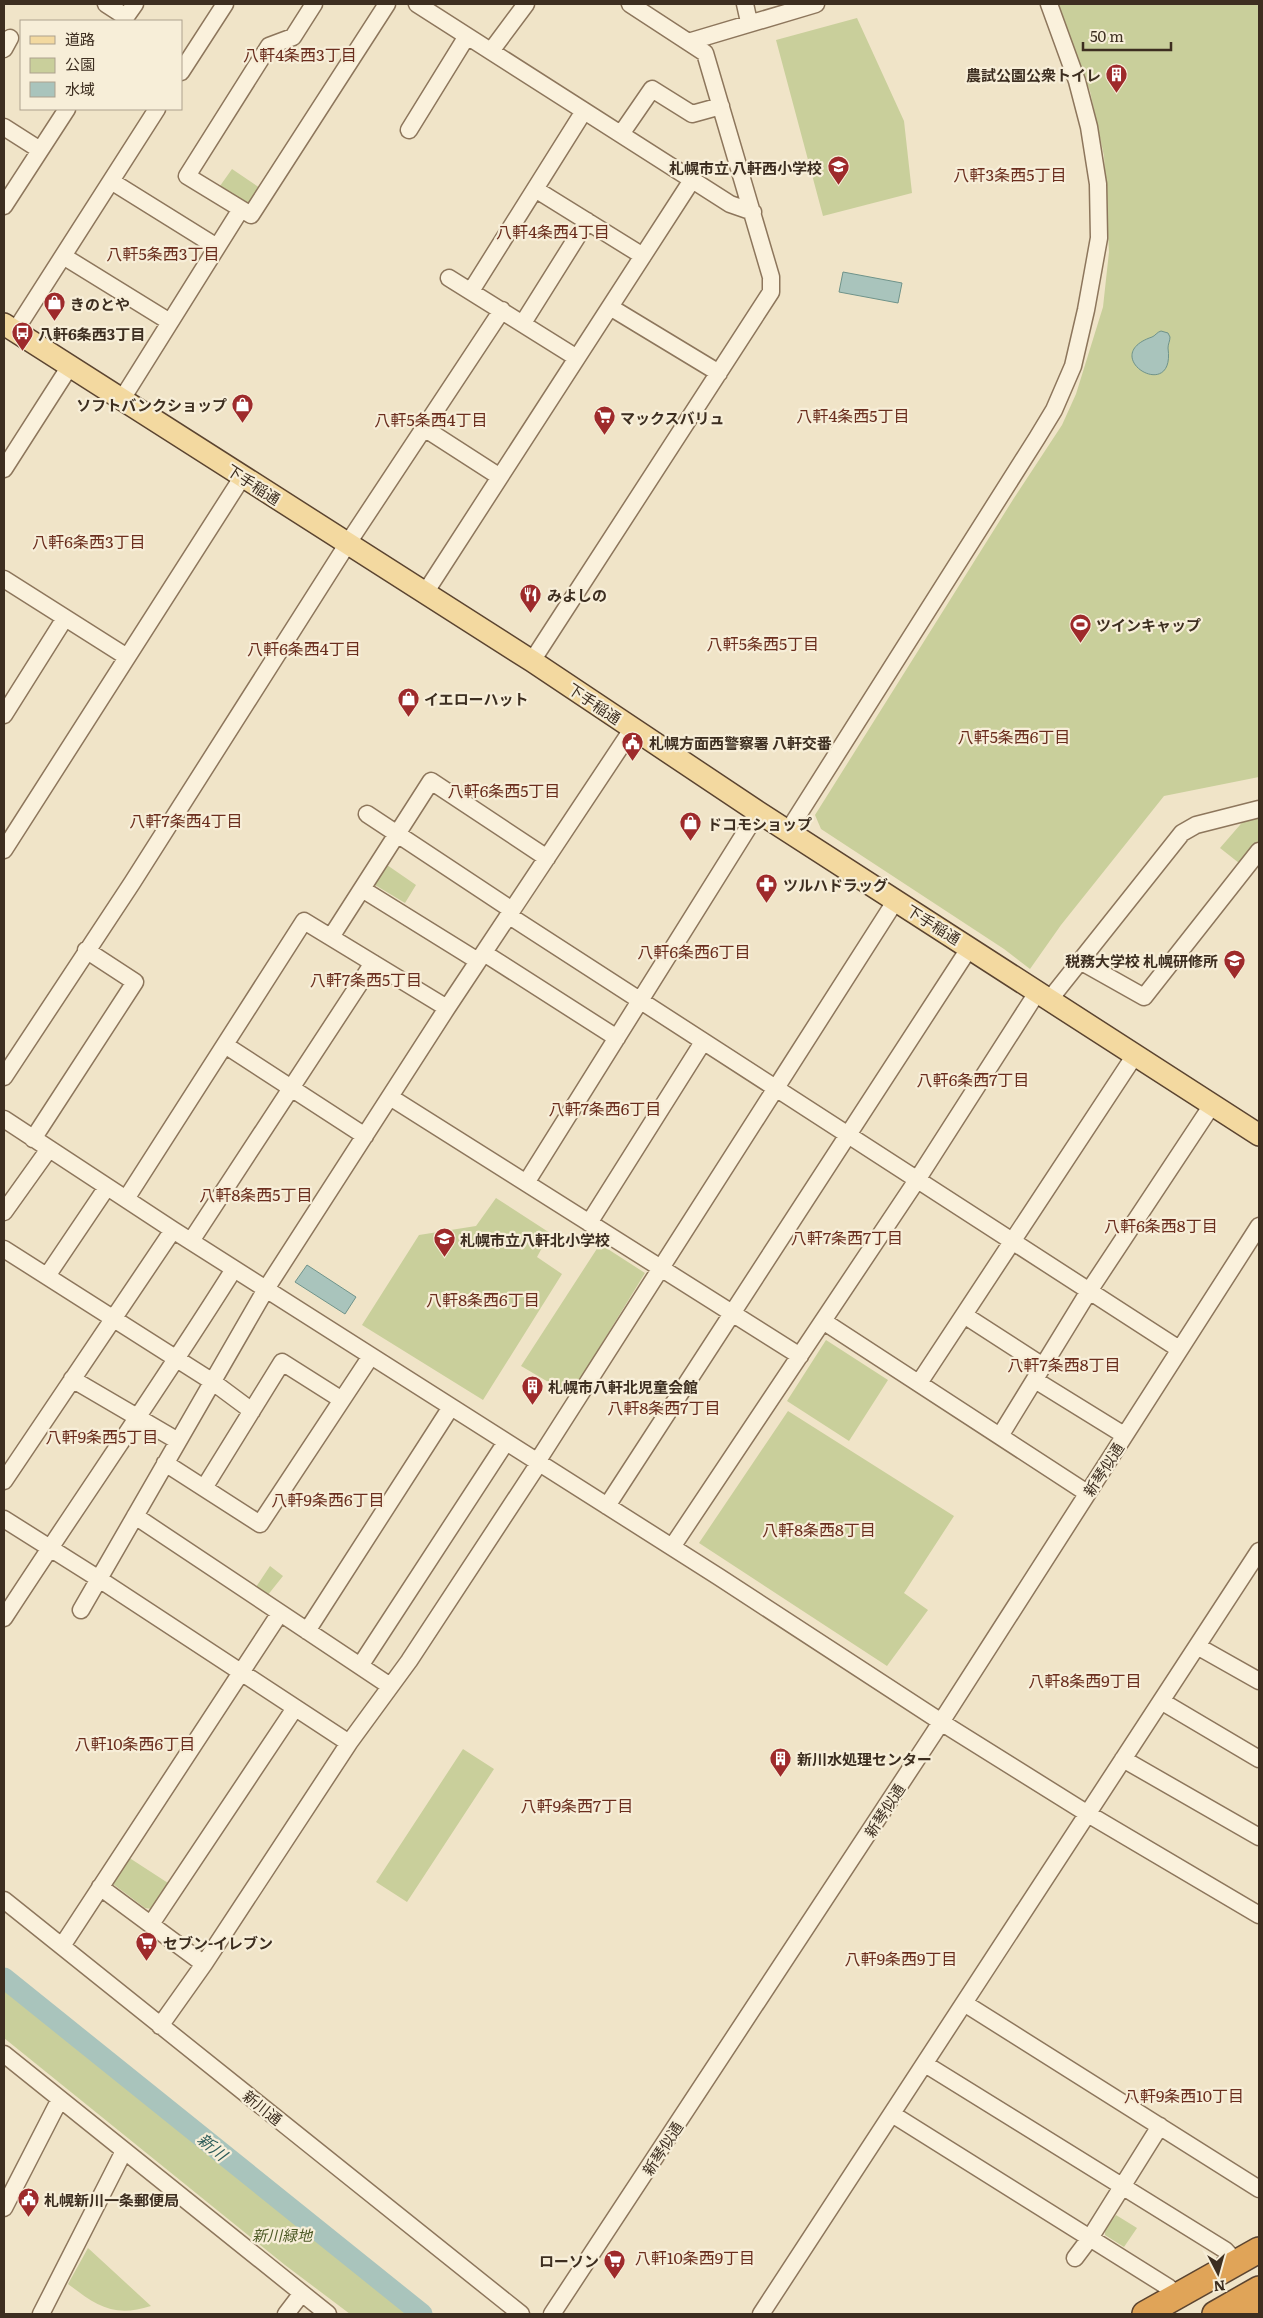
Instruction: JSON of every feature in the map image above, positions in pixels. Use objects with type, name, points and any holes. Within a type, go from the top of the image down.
[{"type":"highway","points":[[1145,2314],[1177,2305],[1248,2266],[1259,2250]]},
{"type":"highway","points":[[1215,2314],[1259,2290]]},
{"type":"highway","points":[[1253,2314],[1259,2311]]},
{"type":"main road","name":"下手稲通","points":[[9,327],[532,661],[758,812],[1259,1135]]},
{"type":"street","points":[[106,4],[128,14]]},
{"type":"street","points":[[182,70],[225,4]]},
{"type":"street","points":[[314,4],[293,37],[269,46],[187,176],[252,215],[387,4]]},
{"type":"street","points":[[417,4],[730,204],[753,212]]},
{"type":"street","points":[[491,51],[526,4]]},
{"type":"street","points":[[532,661],[771,292],[771,277],[705,52],[630,4]]},
{"type":"street","points":[[745,4],[749,22]]},
{"type":"street","points":[[688,42],[749,22],[816,4]]},
{"type":"street","points":[[788,831],[1037,438],[1054,410],[1073,366],[1086,310],[1099,238],[1098,184],[1089,127],[1077,81],[1049,4]]},
{"type":"street","points":[[410,130],[467,36]]},
{"type":"street","points":[[621,134],[652,90],[692,114],[721,106]]},
{"type":"street","points":[[4,206],[66,110]]},
{"type":"street","points":[[9,327],[62,256],[157,110]]},
{"type":"street","points":[[471,291],[584,110]]},
{"type":"street","points":[[4,127],[40,150]]},
{"type":"street","points":[[425,593],[692,180]]},
{"type":"street","points":[[111,181],[217,247]]},
{"type":"street","points":[[535,189],[643,256]]},
{"type":"street","points":[[122,399],[241,209]]},
{"type":"street","points":[[523,323],[587,221]]},
{"type":"street","points":[[62,256],[170,322]]},
{"type":"street","points":[[449,278],[577,358]]},
{"type":"street","points":[[610,307],[719,373]]},
{"type":"street","points":[[4,1077],[132,882],[348,543],[502,310]]},
{"type":"street","points":[[4,470],[70,366]]},
{"type":"street","points":[[424,428],[500,477]]},
{"type":"street","points":[[4,850],[243,476]]},
{"type":"street","points":[[6,586],[65,618],[127,657]]},
{"type":"street","points":[[4,715],[65,618]]},
{"type":"street","points":[[81,1610],[266,1289],[447,1008],[633,728]]},
{"type":"street","points":[[330,937],[431,781],[547,858]]},
{"type":"street","points":[[672,1547],[917,1180],[1044,995],[1080,961],[1182,833],[1196,825],[1259,809]]},
{"type":"street","points":[[526,1183],[758,812]]},
{"type":"street","points":[[366,814],[397,832],[510,913],[640,1001],[1179,1349]]},
{"type":"street","points":[[1080,961],[1144,997],[1259,851]]},
{"type":"street","points":[[362,889],[617,1038]]},
{"type":"street","points":[[160,2026],[204,1964],[349,1742],[390,1686],[538,1462],[896,900]]},
{"type":"street","points":[[126,1199],[304,921],[447,1008]]},
{"type":"street","points":[[607,1506],[970,947]]},
{"type":"street","points":[[33,1139],[135,982],[86,950]]},
{"type":"street","points":[[191,1242],[373,963]]},
{"type":"street","points":[[589,1223],[704,1042]]},
{"type":"street","points":[[225,1045],[365,1136]]},
{"type":"street","points":[[919,1384],[1135,1054]]},
{"type":"street","points":[[390,1097],[800,1356]]},
{"type":"street","points":[[1000,1436],[1089,1291],[1212,1105]]},
{"type":"street","points":[[4,1119],[191,1242],[672,1547],[942,1722],[1088,1814],[1259,1915]]},
{"type":"street","points":[[4,1212],[48,1149]]},
{"type":"street","points":[[47,1276],[106,1187]]},
{"type":"street","name":"新琴似通","points":[[552,2314],[942,1722],[1259,1226]]},
{"type":"street","points":[[4,1481],[173,1230]]},
{"type":"street","points":[[4,1249],[177,1359],[252,1411]]},
{"type":"street","points":[[4,1618],[136,1417],[177,1359],[234,1269]]},
{"type":"street","points":[[964,1315],[1124,1435]]},
{"type":"street","points":[[823,1321],[1087,1493]]},
{"type":"street","points":[[165,1463],[260,1524],[371,1356]]},
{"type":"street","points":[[204,1488],[282,1362],[342,1400]]},
{"type":"street","points":[[72,1379],[178,1441]]},
{"type":"street","points":[[307,1631],[451,1407]]},
{"type":"street","points":[[360,1666],[506,1442]]},
{"type":"street","points":[[135,1516],[390,1686]]},
{"type":"street","points":[[4,1519],[349,1742]]},
{"type":"street","points":[[762,2314],[1259,1551]]},
{"type":"street","points":[[62,1946],[280,1613]]},
{"type":"street","points":[[1198,1646],[1259,1681]]},
{"type":"street","points":[[1161,1701],[1259,1759]]},
{"type":"street","points":[[151,1924],[295,1708]]},
{"type":"street","points":[[1124,1759],[1259,1838]]},
{"type":"street","points":[[100,1887],[204,1964]]},
{"type":"street","name":"新川通","points":[[4,1900],[521,2314]]},
{"type":"street","points":[[964,2003],[1259,2189]]},
{"type":"street","points":[[4,2054],[328,2314]]},
{"type":"street","points":[[925,2064],[1248,2266]]},
{"type":"street","points":[[4,2208],[60,2099]]},
{"type":"street","points":[[892,2114],[1168,2287],[1177,2305]]},
{"type":"street","points":[[1075,2258],[1090,2238],[1160,2126]]},
{"type":"street","points":[[41,2314],[124,2151]]},
{"type":"street","points":[[286,2314],[302,2293]]},
{"type":"green space","points":[[1055,4],[1259,4],[1259,777],[1164,796],[1061,925],[1030,969],[1004,949],[821,829],[815,815],[1062,425],[1076,394],[1103,307],[1109,252],[1104,156],[1090,91]]},
{"type":"green space","points":[[857,18],[904,121],[912,193],[823,216],[776,40]]},
{"type":"green space","points":[[232,169],[260,188],[248,205],[220,186]]},
{"type":"green space","points":[[1259,817],[1259,840],[1239,863],[1220,848],[1246,818]]},
{"type":"green space","points":[[387,865],[416,885],[405,903],[375,885],[375,881]]},
{"type":"green space","points":[[496,1198],[550,1233],[537,1257],[562,1274],[483,1400],[362,1325],[419,1235],[476,1226]]},
{"type":"green space","points":[[600,1244],[645,1273],[574,1389],[567,1393],[521,1366]]},
{"type":"green space","points":[[826,1340],[888,1380],[849,1441],[787,1401]]},
{"type":"green space","points":[[788,1411],[954,1516],[904,1593],[928,1610],[887,1666],[699,1543]]},
{"type":"green space","points":[[270,1566],[283,1576],[267,1596],[256,1587]]},
{"type":"green space","points":[[463,1749],[494,1769],[407,1902],[376,1882]]},
{"type":"green space","points":[[128,1857],[168,1883],[152,1909],[145,1908],[113,1884],[113,1877]]},
{"type":"green space","name":"新川緑地","points":[[4,1984],[415,2314],[350,2314],[285,2265],[4,2038]]},
{"type":"green space","points":[[1116,2215],[1137,2228],[1124,2247],[1105,2235],[1105,2230]]},
{"type":"green space","points":[[88,2248],[151,2306],[126,2311],[106,2308],[68,2284]]},
{"type":"water","points":[[843,272],[902,283],[898,303],[839,292]]},
{"type":"water","points":[[1161,331],[1168,333],[1170,337],[1167,365],[1161,373],[1152,375],[1142,371],[1135,364],[1132,355],[1137,345]]},
{"type":"water","points":[[307,1265],[356,1297],[345,1314],[295,1282]]},
{"type":"waterway","name":"新川","points":[[4,1978],[422,2314]]},
{"type":"place","name":"農試公園公衆トイレ","points":[[1117,93]]},
{"type":"place","name":"札幌市立 八軒西小学校","points":[[838,186]]},
{"type":"place","name":"きのとや","points":[[54,322]]},
{"type":"place","name":"八軒6条西3丁目","points":[[22,352]]},
{"type":"place","name":"ソフトバンクショップ","points":[[243,423]]},
{"type":"place","name":"マックスバリュ","points":[[604,436]]},
{"type":"place","name":"みよしの","points":[[531,613]]},
{"type":"place","name":"ツインキャップ","points":[[1080,643]]},
{"type":"place","name":"イエローハット","points":[[408,717]]},
{"type":"place","name":"札幌方面西警察署 八軒交番","points":[[633,761]]},
{"type":"place","name":"ドコモショップ","points":[[691,842]]},
{"type":"place","name":"ツルハドラッグ","points":[[767,903]]},
{"type":"place","name":"税務大学校 札幌研修所","points":[[1234,979]]},
{"type":"place","name":"札幌市立八軒北小学校","points":[[444,1258]]},
{"type":"place","name":"札幌市八軒北児童会館","points":[[532,1405]]},
{"type":"place","name":"新川水処理センター","points":[[781,1777]]},
{"type":"place","name":"セブン-イレブン","points":[[147,1961]]},
{"type":"place","name":"札幌新川一条郵便局","points":[[28,2218]]},
{"type":"place","name":"ローソン","points":[[615,2279]]},
{"type":"district","name":"八軒4条西3丁目","points":[[300,54]]},
{"type":"district","name":"八軒3条西5丁目","points":[[1010,174]]},
{"type":"district","name":"八軒4条西4丁目","points":[[553,231]]},
{"type":"district","name":"八軒5条西3丁目","points":[[163,253]]},
{"type":"district","name":"八軒4条西5丁目","points":[[853,415]]},
{"type":"district","name":"八軒5条西4丁目","points":[[431,419]]},
{"type":"district","name":"八軒6条西3丁目","points":[[89,541]]},
{"type":"district","name":"八軒5条西5丁目","points":[[763,643]]},
{"type":"district","name":"八軒6条西4丁目","points":[[304,648]]},
{"type":"district","name":"八軒5条西6丁目","points":[[1014,736]]},
{"type":"district","name":"八軒6条西5丁目","points":[[504,790]]},
{"type":"district","name":"八軒7条西4丁目","points":[[186,820]]},
{"type":"district","name":"八軒6条西6丁目","points":[[694,951]]},
{"type":"district","name":"八軒7条西5丁目","points":[[366,979]]},
{"type":"district","name":"八軒6条西7丁目","points":[[973,1079]]},
{"type":"district","name":"八軒7条西6丁目","points":[[605,1108]]},
{"type":"district","name":"八軒8条西5丁目","points":[[256,1194]]},
{"type":"district","name":"八軒6条西8丁目","points":[[1161,1225]]},
{"type":"district","name":"八軒7条西7丁目","points":[[847,1237]]},
{"type":"district","name":"八軒8条西6丁目","points":[[483,1299]]},
{"type":"district","name":"八軒7条西8丁目","points":[[1064,1364]]},
{"type":"district","name":"八軒8条西7丁目","points":[[664,1407]]},
{"type":"district","name":"八軒9条西5丁目","points":[[102,1436]]},
{"type":"district","name":"八軒9条西6丁目","points":[[328,1499]]},
{"type":"district","name":"八軒8条西8丁目","points":[[819,1529]]},
{"type":"district","name":"八軒8条西9丁目","points":[[1085,1680]]},
{"type":"district","name":"八軒10条西6丁目","points":[[135,1743]]},
{"type":"district","name":"八軒9条西7丁目","points":[[577,1805]]},
{"type":"district","name":"八軒9条西9丁目","points":[[901,1958]]},
{"type":"district","name":"八軒9条西10丁目","points":[[1184,2095]]},
{"type":"district","name":"八軒10条西9丁目","points":[[695,2257]]}]
